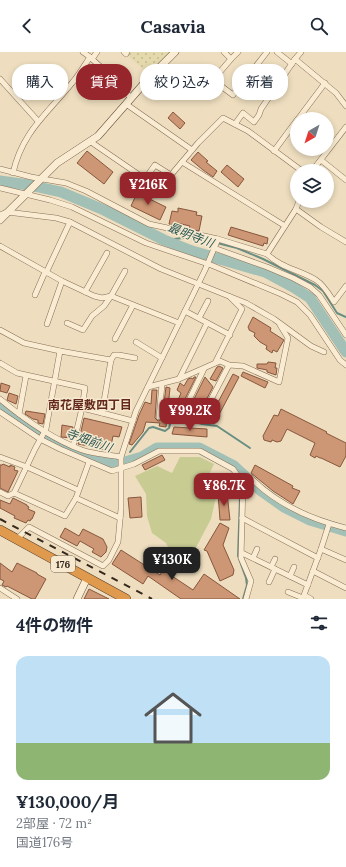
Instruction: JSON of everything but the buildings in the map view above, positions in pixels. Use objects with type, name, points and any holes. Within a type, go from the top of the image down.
[{"type":"highway","name":"176","points":[[0,530],[126,599]]},
{"type":"street","points":[[83,52],[98,64]]},
{"type":"street","points":[[13,173],[16,158],[21,147],[38,121],[73,82],[97,52]]},
{"type":"street","points":[[124,52],[126,54],[127,52]]},
{"type":"street","points":[[132,97],[146,80],[174,52]]},
{"type":"street","points":[[224,52],[232,59]]},
{"type":"street","points":[[232,94],[213,80],[238,52]]},
{"type":"street","points":[[258,64],[267,52]]},
{"type":"street","points":[[277,52],[292,64]]},
{"type":"street","points":[[288,70],[301,52]]},
{"type":"street","points":[[295,59],[336,93],[346,106]]},
{"type":"street","points":[[0,79],[38,121]]},
{"type":"street","points":[[303,112],[324,83]]},
{"type":"street","points":[[0,220],[3,213],[57,163],[91,142],[106,129],[129,100]]},
{"type":"street","points":[[235,124],[242,114],[254,122],[260,115],[261,110],[267,100]]},
{"type":"street","points":[[126,104],[192,150]]},
{"type":"street","points":[[91,142],[145,179],[155,165],[171,175],[192,150],[223,118],[248,131],[292,164]]},
{"type":"street","points":[[318,164],[346,128]]},
{"type":"street","points":[[274,151],[290,129]]},
{"type":"street","points":[[321,160],[346,180]]},
{"type":"street","points":[[182,162],[285,226]]},
{"type":"street","points":[[0,170],[66,183],[86,191],[149,224],[216,244],[293,278],[310,287],[322,299],[346,335]]},
{"type":"street","points":[[0,188],[27,192],[72,207],[146,243],[208,262],[296,302],[310,315],[340,360],[346,365]]},
{"type":"street","points":[[267,254],[296,209],[321,227],[346,242]]},
{"type":"street","points":[[3,213],[56,218],[70,222],[161,269],[246,303],[279,323],[311,346],[324,352]]},
{"type":"street","points":[[35,295],[70,222]]},
{"type":"street","points":[[216,244],[233,242],[267,254],[276,262],[316,280],[323,286],[334,302],[346,286]]},
{"type":"street","points":[[17,539],[29,527],[103,566],[109,560],[118,542],[121,462],[136,411],[180,323],[216,244]]},
{"type":"street","points":[[0,246],[62,281],[94,296],[102,298],[111,296],[180,323]]},
{"type":"street","points":[[85,292],[107,254]]},
{"type":"street","points":[[67,323],[83,330],[92,316],[104,306],[125,271]]},
{"type":"street","points":[[47,324],[51,319],[62,281]]},
{"type":"street","points":[[214,364],[242,309],[228,295]]},
{"type":"street","points":[[199,318],[208,301]]},
{"type":"street","points":[[115,339],[133,305]]},
{"type":"street","points":[[185,311],[230,335]]},
{"type":"street","points":[[179,379],[207,323]]},
{"type":"street","points":[[148,387],[179,379],[220,361],[229,365],[243,366],[279,382],[288,338],[279,323]]},
{"type":"street","points":[[0,330],[24,343],[111,360]]},
{"type":"street","points":[[136,342],[162,358]]},
{"type":"street","points":[[0,492],[8,496],[14,493],[45,432],[60,351]]},
{"type":"street","points":[[102,413],[111,360],[114,355],[135,358]]},
{"type":"street","points":[[0,363],[17,373],[26,376],[86,388],[73,446]]},
{"type":"street","points":[[180,403],[205,411],[229,365]]},
{"type":"street","points":[[186,406],[204,369]]},
{"type":"street","points":[[19,414],[26,376]]},
{"type":"street","points":[[160,417],[162,384]]},
{"type":"street","points":[[0,399],[45,432],[82,450],[121,462],[134,464],[159,451],[200,451],[233,469],[243,483],[241,558],[251,581],[246,599]]},
{"type":"street","points":[[82,408],[133,421]]},
{"type":"street","points":[[0,413],[41,439],[89,462],[112,471],[121,462]]},
{"type":"street","points":[[0,457],[27,467],[78,490]]},
{"type":"street","points":[[14,493],[66,516],[76,498],[89,462]]},
{"type":"street","points":[[250,477],[286,505],[329,526],[346,528]]},
{"type":"street","points":[[76,498],[120,518]]},
{"type":"street","points":[[242,518],[318,558]]},
{"type":"street","points":[[303,597],[329,526]]},
{"type":"street","points":[[253,558],[257,549]]},
{"type":"street","points":[[321,549],[346,560]]},
{"type":"street","points":[[242,553],[308,585]]},
{"type":"street","points":[[269,582],[275,559]]},
{"type":"street","points":[[290,576],[294,567]]},
{"type":"street","points":[[313,571],[346,588]]},
{"type":"street","points":[[77,599],[88,578]]},
{"type":"street","points":[[0,588],[17,599]]},
{"type":"street","points":[[288,592],[311,599]]},
{"type":"shaded area","points":[[130,52],[170,53],[158,64],[140,64],[140,66],[128,56]]},
{"type":"green space","points":[[180,457],[200,457],[214,464],[203,487],[216,497],[211,519],[190,559],[187,561],[169,549],[166,543],[152,533],[147,516],[146,494],[135,476],[157,466],[172,473]]},
{"type":"waterway","name":"最明寺川","points":[[0,181],[29,185],[61,192],[104,210],[164,240],[192,251],[265,272],[310,298],[346,352]]},
{"type":"waterway","points":[[164,240],[193,237],[237,248],[263,259],[315,285],[323,291],[337,313],[346,317]]},
{"type":"waterway","name":"寺畑前川","points":[[0,405],[33,430],[51,440],[84,455],[110,462],[125,462],[142,457],[157,448],[199,448],[234,466],[260,490],[284,507],[310,520],[346,531]]},
{"type":"waterway","points":[[130,452],[149,428],[153,427],[165,431],[169,428],[171,420],[178,417],[202,424],[217,426],[250,448]]},
{"type":"waterway","name":"寺畑前川","points":[[239,470],[241,476]]},
{"type":"waterway","points":[[240,497],[238,556],[247,585],[243,599]]},
{"type":"railway","points":[[0,519],[152,599]]},
{"type":"district","name":"南花屋敷四丁目","points":[[90,404]]}]
